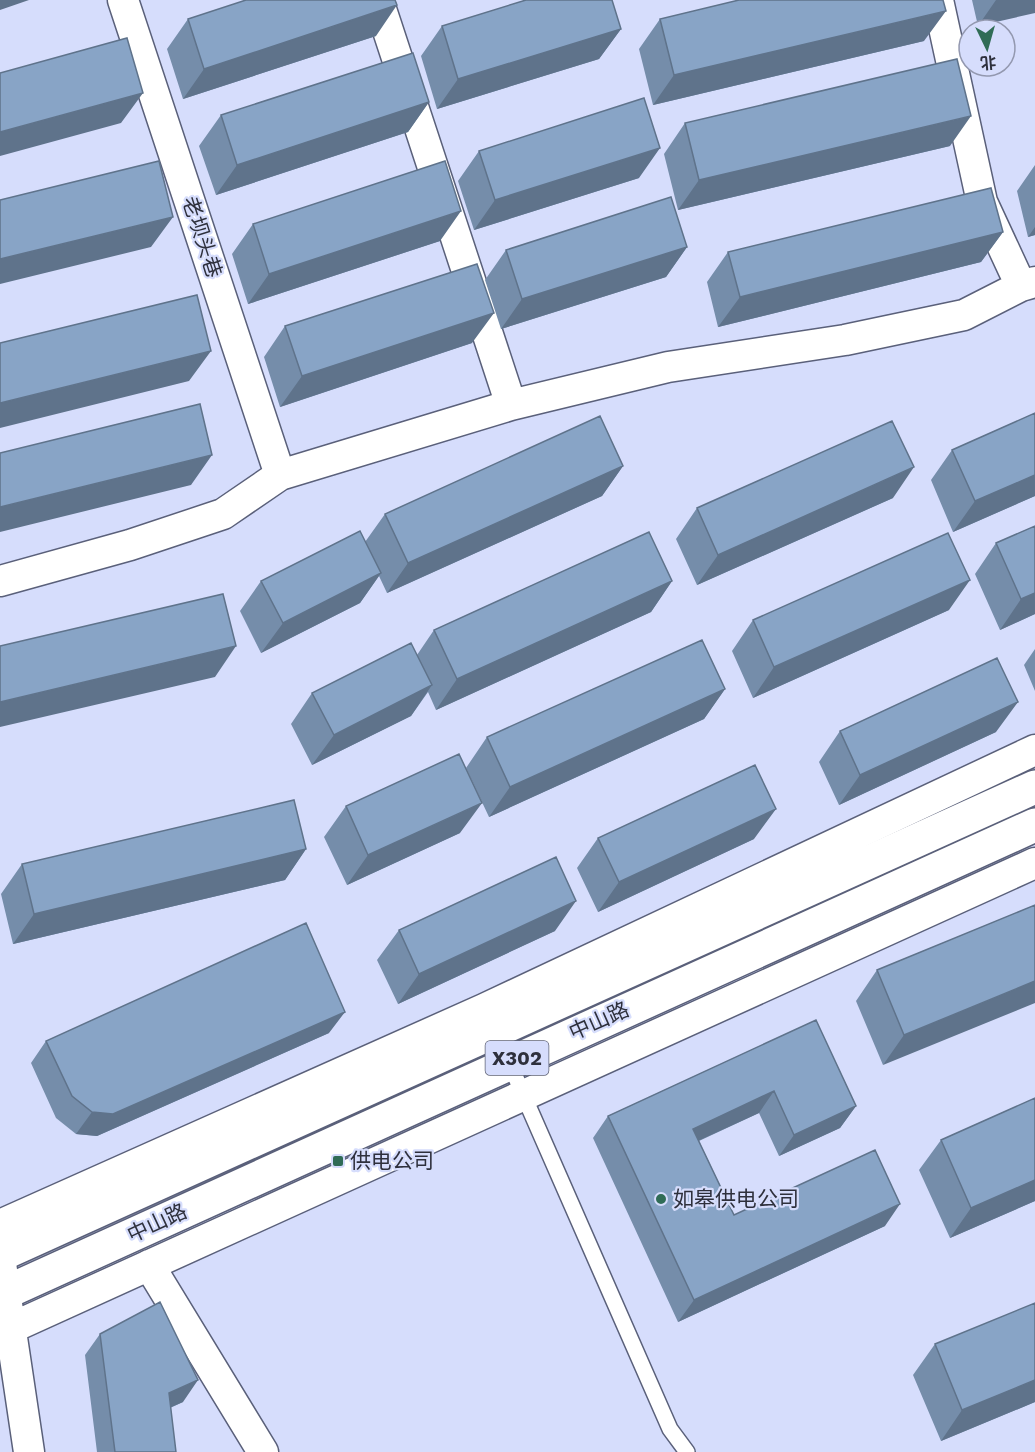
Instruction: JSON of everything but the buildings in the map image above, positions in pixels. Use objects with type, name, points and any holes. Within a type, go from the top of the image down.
[{"type":"main road","name":"中山路","points":[[0,1256],[1035,787]]},
{"type":"main road","name":"中山路","points":[[3,1294],[509,1062],[1035,825]]},
{"type":"street","name":"老坝头巷","points":[[123,0],[280,475]]},
{"type":"street","points":[[378,0],[511,405]]},
{"type":"street","points":[[0,581],[130,545],[223,514],[280,475],[511,405],[668,367],[845,340],[964,315],[1028,284],[982,202],[938,0]]},
{"type":"street","points":[[0,1226],[484,1009],[1035,750]]},
{"type":"street","points":[[6,1330],[525,1096],[1035,862]]},
{"type":"street","points":[[0,1256],[6,1330],[28,1452]]},
{"type":"street","points":[[149,1265],[263,1452]]},
{"type":"lane","points":[[509,1062],[670,1429],[687,1452]]},
{"type":"place","name":"供电公司","points":[[338,1161]]},
{"type":"place","name":"如皋供电公司","points":[[661,1199]]}]
